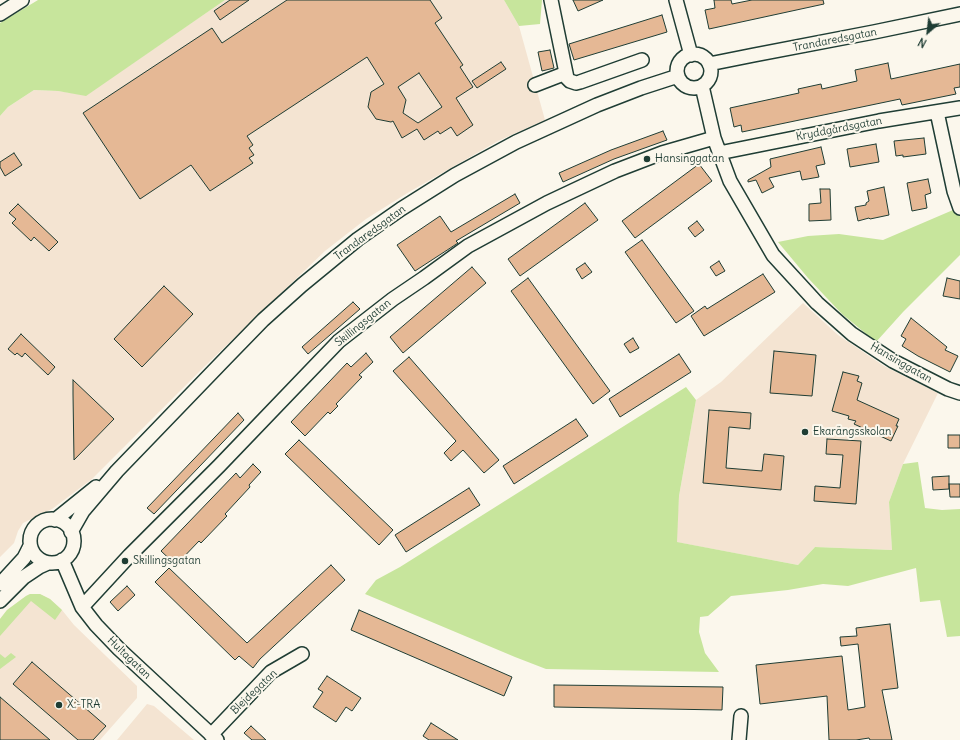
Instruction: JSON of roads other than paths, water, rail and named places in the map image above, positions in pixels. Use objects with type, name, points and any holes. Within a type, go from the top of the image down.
[{"type":"street","points":[[0,14],[22,0]]},
{"type":"street","points":[[551,0],[567,78],[570,81],[576,83],[580,82],[642,60]]},
{"type":"street","points":[[676,0],[691,55]]},
{"type":"street","name":"Trandaredsgatan","points":[[709,64],[960,14]]},
{"type":"street","points":[[687,56],[702,56],[709,64],[711,70],[710,76],[707,82],[698,88],[688,87],[678,76],[680,63],[687,56]]},
{"type":"street","points":[[535,86],[566,73]]},
{"type":"street","name":"Trandaredsgatan","points":[[62,560],[67,557],[72,548],[73,542],[71,532],[83,511],[117,471],[263,320],[342,252],[401,209],[455,176],[516,142],[603,103],[641,88],[678,76]]},
{"type":"street","name":"Hansinggatan","points":[[702,86],[714,138],[730,182],[772,255],[817,304],[852,334],[893,361],[948,389],[960,393]]},
{"type":"street","name":"Kryddgårdsgatan","points":[[719,153],[879,121],[960,108]]},
{"type":"street","points":[[937,112],[954,191],[960,208]]},
{"type":"street","name":"Skillingsgatan","points":[[82,607],[130,555],[227,458],[339,341],[393,299],[468,246],[547,203],[615,171],[662,153],[714,138]]},
{"type":"street","name":"Trandaredsgatan","points":[[0,584],[24,558],[30,546],[31,535],[37,526],[45,521],[55,520],[117,471]]},
{"type":"street","points":[[55,520],[64,524],[71,532]]},
{"type":"street","points":[[30,546],[38,559],[48,563]]},
{"type":"street","points":[[0,601],[24,577],[39,566],[62,560]]},
{"type":"street","name":"Hultagatan","points":[[62,560],[82,607],[96,625],[119,649],[214,737]]},
{"type":"street","name":"Blejdegatan","points":[[214,737],[271,672],[302,654]]},
{"type":"street","points":[[739,740],[741,716]]},
{"type":"place","name":"Hansinggatan","points":[[647,159]]},
{"type":"place","name":"Ekarängsskolan","points":[[805,432]]},
{"type":"place","name":"Skillingsgatan","points":[[125,561]]},
{"type":"place","name":"X:-TRA","points":[[59,705]]}]
